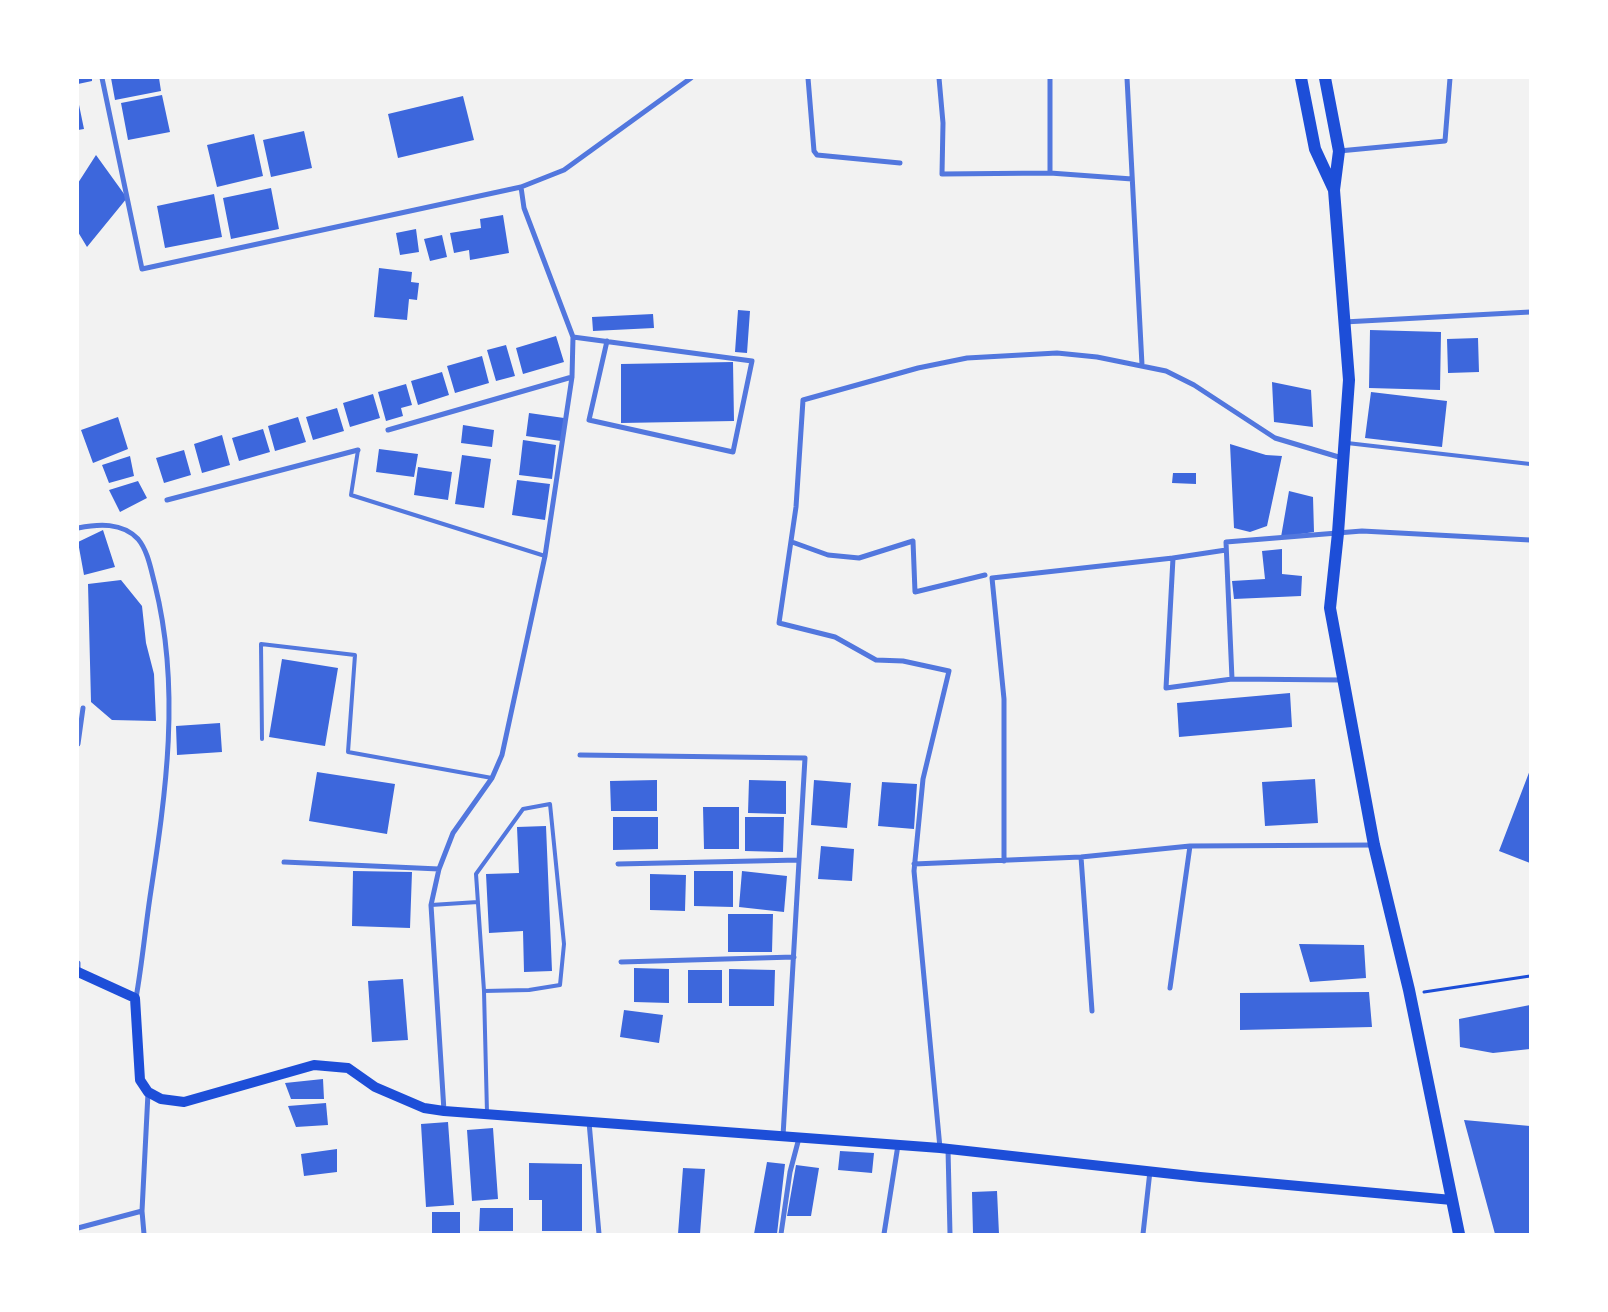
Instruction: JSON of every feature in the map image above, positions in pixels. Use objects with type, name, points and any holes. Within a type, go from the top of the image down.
[{"type":"main road","points":[[1301,78],[1315,149],[1334,190]]},
{"type":"main road","points":[[1325,78],[1339,151],[1334,190],[1349,380],[1338,534],[1330,608],[1374,846],[1408,995],[1458,1234]]},
{"type":"main road","points":[[78,972],[135,998],[140,1080],[148,1092],[161,1099],[184,1102],[314,1065],[348,1068],[375,1087],[424,1108],[444,1111],[944,1148],[1452,1200]]},
{"type":"street","points":[[102,78],[142,270],[521,187],[564,170],[691,78]]},
{"type":"street","points":[[808,78],[814,152],[816,154],[900,163]]},
{"type":"street","points":[[939,78],[943,123],[942,174],[1050,173],[1132,179]]},
{"type":"street","points":[[1050,78],[1050,173]]},
{"type":"street","points":[[1127,78],[1142,365]]},
{"type":"street","points":[[1339,151],[1445,140],[1450,78]]},
{"type":"street","points":[[444,1111],[431,905],[439,869],[453,833],[492,778],[502,755],[545,556],[572,377],[574,337],[524,208],[521,187]]},
{"type":"street","points":[[1344,322],[1530,312]]},
{"type":"street","points":[[574,337],[607,341],[752,361],[733,452],[589,420],[607,341]]},
{"type":"street","points":[[950,1234],[944,1148],[919,934],[914,864],[923,779],[949,671],[903,661],[876,660],[834,637],[779,623],[792,542],[803,400],[918,368],[967,358],[1057,353],[1142,365],[1166,371],[1194,385],[1276,438],[1343,458]]},
{"type":"street","points":[[388,430],[572,377]]},
{"type":"street","points":[[167,500],[358,450]]},
{"type":"street","points":[[78,528],[99,524],[122,528],[138,539],[148,558],[162,613],[169,684],[169,756],[146,922],[143,963],[135,998]]},
{"type":"street","points":[[1232,679],[1226,542],[1362,531],[1530,540]]},
{"type":"street","points":[[792,542],[828,554],[858,558],[914,541],[915,592],[985,575]]},
{"type":"street","points":[[1004,861],[1004,699],[992,578],[1173,558],[1226,550]]},
{"type":"street","points":[[1173,558],[1166,688],[1232,679],[1342,680]]},
{"type":"street","points":[[78,744],[83,708]]},
{"type":"street","points":[[580,755],[805,758],[783,1136]]},
{"type":"street","points":[[914,864],[1081,858],[1190,846],[1374,846]]},
{"type":"street","points":[[1170,988],[1190,846]]},
{"type":"street","points":[[1081,858],[1092,1011]]},
{"type":"street","points":[[618,864],[799,860]]},
{"type":"street","points":[[284,862],[439,869]]},
{"type":"street","points":[[621,962],[794,957]]},
{"type":"street","points":[[78,963],[78,972]]},
{"type":"street","points":[[144,1234],[142,1211],[148,1092]]},
{"type":"street","points":[[589,1121],[599,1234]]},
{"type":"street","points":[[781,1234],[790,1172],[799,1137]]},
{"type":"street","points":[[884,1234],[898,1145]]},
{"type":"street","points":[[1143,1234],[1150,1170]]},
{"type":"street","points":[[78,1228],[142,1211]]},
{"type":"lane","points":[[1344,442],[1530,464]]},
{"type":"lane","points":[[358,450],[351,495],[545,556]]},
{"type":"lane","points":[[262,739],[262,644],[355,655],[348,752],[492,778]]},
{"type":"lane","points":[[484,991],[529,990],[560,985],[564,944],[550,804],[523,809],[476,874],[484,991],[486,1114]]},
{"type":"lane","points":[[431,905],[478,902]]},
{"type":"path","points":[[1408,995],[1530,976]]},
{"type":"building","points":[[78,78],[92,78],[92,81],[78,84]]},
{"type":"building","points":[[111,78],[159,78],[161,91],[115,100]]},
{"type":"building","points":[[162,95],[170,132],[128,140],[121,103]]},
{"type":"building","points":[[463,96],[474,140],[398,158],[388,114]]},
{"type":"building","points":[[78,100],[84,129],[78,130]]},
{"type":"building","points":[[304,131],[312,168],[271,177],[263,140]]},
{"type":"building","points":[[254,134],[263,176],[217,187],[207,145]]},
{"type":"building","points":[[96,155],[127,198],[87,247],[78,232],[78,183]]},
{"type":"building","points":[[271,188],[279,229],[231,239],[223,198]]},
{"type":"building","points":[[214,194],[222,237],[165,248],[157,206]]},
{"type":"building","points":[[503,215],[509,253],[470,260],[469,250],[454,253],[450,233],[481,228],[480,219]]},
{"type":"building","points":[[416,229],[419,252],[400,255],[396,233]]},
{"type":"building","points":[[442,235],[447,257],[430,261],[424,239]]},
{"type":"building","points":[[379,268],[412,272],[411,282],[419,283],[417,300],[409,299],[407,320],[374,317]]},
{"type":"building","points":[[738,310],[750,311],[747,353],[735,352]]},
{"type":"building","points":[[653,314],[654,328],[593,331],[592,317]]},
{"type":"building","points":[[1370,330],[1441,332],[1440,390],[1369,388]]},
{"type":"building","points":[[556,336],[564,362],[523,374],[516,348]]},
{"type":"building","points":[[1478,338],[1479,372],[1448,373],[1447,339]]},
{"type":"building","points":[[506,345],[515,376],[496,381],[487,350]]},
{"type":"building","points":[[482,356],[489,383],[455,393],[447,366]]},
{"type":"building","points":[[733,362],[734,421],[621,423],[621,364]]},
{"type":"building","points":[[442,372],[449,395],[418,405],[411,381]]},
{"type":"building","points":[[1272,382],[1311,390],[1313,427],[1274,422]]},
{"type":"building","points":[[406,384],[412,405],[401,408],[403,416],[386,421],[378,392]]},
{"type":"building","points":[[1371,392],[1447,401],[1442,447],[1365,438]]},
{"type":"building","points":[[373,394],[380,418],[350,427],[343,403]]},
{"type":"building","points":[[337,408],[344,431],[313,440],[306,417]]},
{"type":"building","points":[[529,413],[564,418],[561,441],[526,436]]},
{"type":"building","points":[[118,417],[128,449],[93,463],[81,430]]},
{"type":"building","points":[[298,417],[306,442],[275,451],[268,426]]},
{"type":"building","points":[[463,425],[494,430],[492,447],[461,443]]},
{"type":"building","points":[[263,429],[270,452],[239,461],[232,438]]},
{"type":"building","points":[[222,435],[230,465],[202,473],[194,444]]},
{"type":"building","points":[[523,440],[556,445],[552,479],[519,475]]},
{"type":"building","points":[[1230,444],[1266,455],[1282,456],[1267,526],[1250,532],[1234,528]]},
{"type":"building","points":[[379,449],[418,454],[414,477],[376,472]]},
{"type":"building","points":[[184,450],[191,475],[164,483],[156,458]]},
{"type":"building","points":[[462,455],[491,459],[484,508],[455,504]]},
{"type":"building","points":[[130,456],[134,476],[109,483],[102,465]]},
{"type":"building","points":[[418,467],[452,472],[448,500],[414,495]]},
{"type":"building","points":[[1173,473],[1196,473],[1196,484],[1172,483]]},
{"type":"building","points":[[517,480],[550,484],[545,520],[512,515]]},
{"type":"building","points":[[138,481],[147,498],[120,512],[109,490]]},
{"type":"building","points":[[1289,491],[1313,497],[1314,532],[1281,537]]},
{"type":"building","points":[[103,530],[115,567],[84,575],[78,542]]},
{"type":"building","points":[[1282,549],[1282,574],[1302,576],[1301,596],[1234,599],[1232,581],[1265,579],[1262,551]]},
{"type":"building","points":[[121,580],[142,606],[146,643],[154,674],[156,721],[112,720],[91,702],[88,584]]},
{"type":"building","points":[[282,659],[338,668],[325,746],[269,737]]},
{"type":"building","points":[[1290,693],[1292,727],[1179,737],[1177,703]]},
{"type":"building","points":[[220,723],[222,752],[177,755],[176,726]]},
{"type":"building","points":[[1530,770],[1530,863],[1499,851]]},
{"type":"building","points":[[317,772],[395,784],[387,834],[309,821]]},
{"type":"building","points":[[1315,779],[1318,823],[1265,826],[1262,782]]},
{"type":"building","points":[[657,780],[657,811],[611,811],[610,781]]},
{"type":"building","points":[[749,780],[786,781],[786,814],[748,813]]},
{"type":"building","points":[[814,780],[851,783],[847,828],[811,825]]},
{"type":"building","points":[[882,782],[917,784],[914,829],[878,826]]},
{"type":"building","points":[[703,807],[739,807],[739,849],[704,849]]},
{"type":"building","points":[[613,817],[658,817],[658,849],[613,850]]},
{"type":"building","points":[[745,817],[784,817],[783,852],[745,851]]},
{"type":"building","points":[[546,826],[552,971],[524,972],[523,931],[489,933],[486,874],[519,873],[517,827]]},
{"type":"building","points":[[821,846],[854,849],[852,881],[818,879]]},
{"type":"building","points":[[353,871],[412,872],[410,928],[352,926]]},
{"type":"building","points":[[694,871],[733,871],[733,907],[694,906]]},
{"type":"building","points":[[742,871],[787,876],[784,912],[739,907]]},
{"type":"building","points":[[650,874],[686,875],[685,911],[650,910]]},
{"type":"building","points":[[728,914],[773,914],[772,952],[728,952]]},
{"type":"building","points":[[1299,944],[1364,945],[1366,978],[1310,982]]},
{"type":"building","points":[[634,968],[669,969],[669,1003],[634,1002]]},
{"type":"building","points":[[729,969],[775,970],[774,1006],[729,1006]]},
{"type":"building","points":[[688,970],[722,970],[722,1003],[688,1003]]},
{"type":"building","points":[[403,979],[408,1040],[372,1042],[368,981]]},
{"type":"building","points":[[1369,992],[1372,1027],[1240,1030],[1240,993]]},
{"type":"building","points":[[1530,1005],[1530,1049],[1493,1053],[1460,1047],[1459,1019]]},
{"type":"building","points":[[624,1010],[663,1015],[659,1043],[620,1037]]},
{"type":"building","points":[[323,1079],[324,1099],[291,1099],[285,1083]]},
{"type":"building","points":[[326,1103],[328,1125],[296,1127],[288,1106]]},
{"type":"building","points":[[1464,1120],[1530,1126],[1530,1234],[1495,1234]]},
{"type":"building","points":[[448,1122],[454,1205],[426,1207],[421,1124]]},
{"type":"building","points":[[493,1128],[498,1199],[472,1201],[467,1130]]},
{"type":"building","points":[[337,1149],[337,1172],[304,1176],[301,1154]]},
{"type":"building","points":[[840,1151],[874,1153],[872,1173],[838,1170]]},
{"type":"building","points":[[767,1162],[785,1164],[777,1234],[754,1234]]},
{"type":"building","points":[[529,1163],[582,1164],[582,1231],[542,1231],[542,1200],[529,1200]]},
{"type":"building","points":[[796,1165],[819,1168],[811,1216],[787,1216]]},
{"type":"building","points":[[683,1168],[705,1169],[700,1234],[678,1234]]},
{"type":"building","points":[[997,1191],[999,1234],[973,1234],[972,1192]]},
{"type":"building","points":[[480,1208],[513,1208],[513,1231],[479,1231]]},
{"type":"building","points":[[432,1212],[460,1212],[460,1234],[432,1234]]}]
